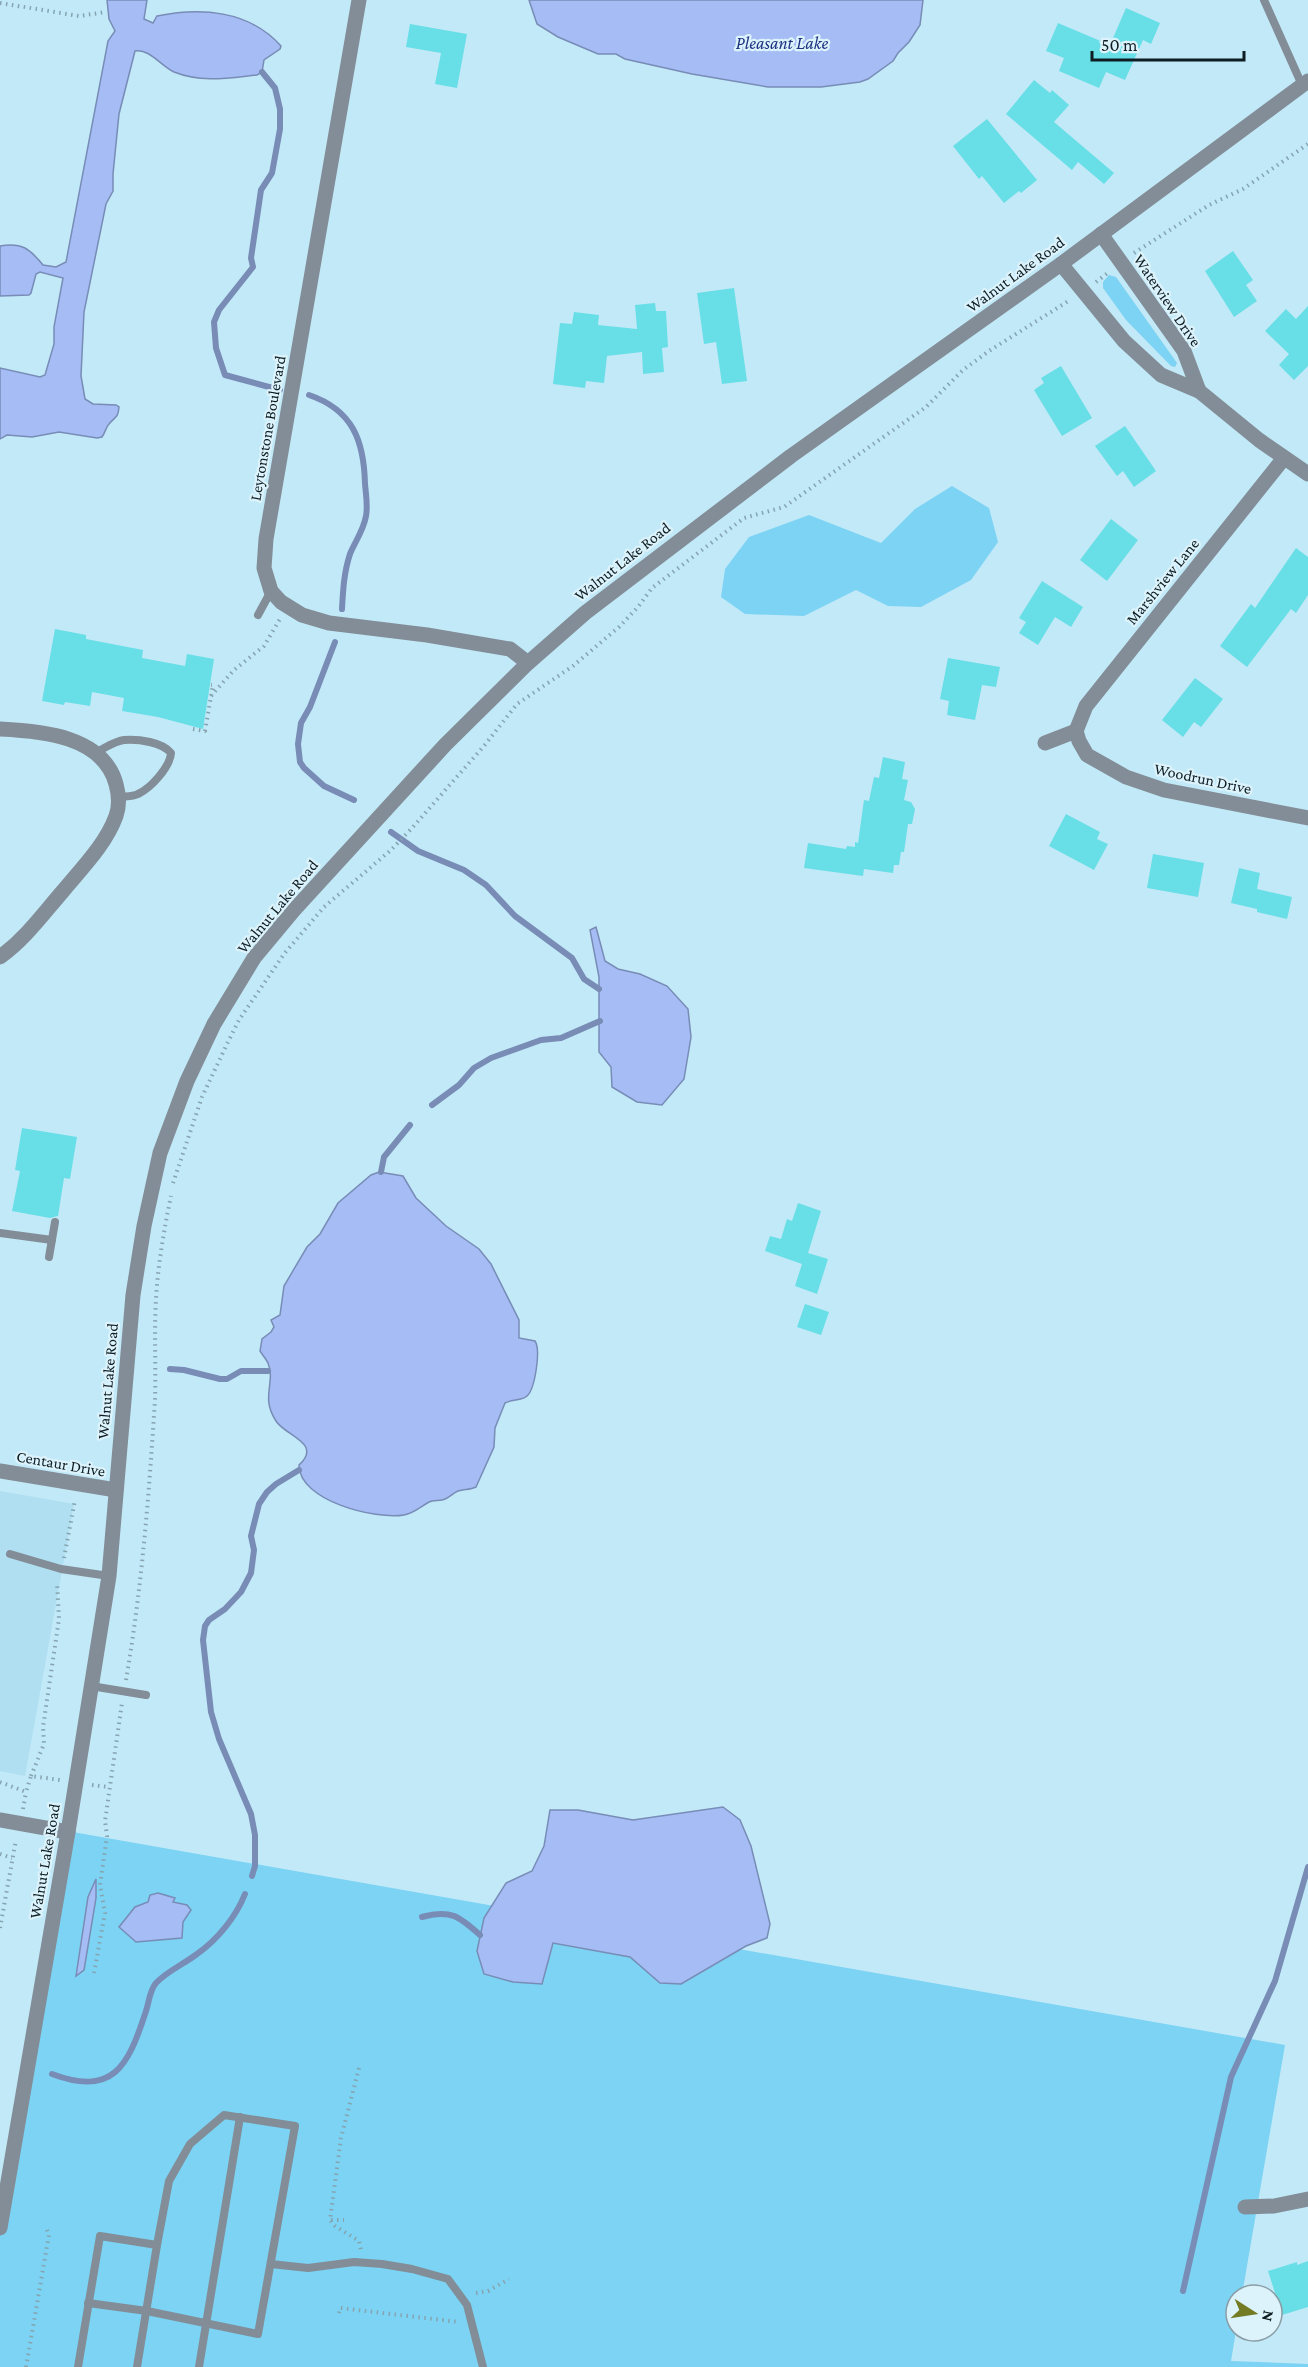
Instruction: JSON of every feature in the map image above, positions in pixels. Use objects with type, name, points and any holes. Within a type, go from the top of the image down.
[{"type":"street","name":"Leytonstone Boulevard","points":[[271,591],[264,568],[266,539],[359,0]]},
{"type":"street","name":"Walnut Lake Road","points":[[0,2228],[109,1576],[133,1295],[144,1226],[160,1154],[187,1081],[214,1024],[254,958],[294,910],[445,745],[528,663],[591,608],[742,492],[1061,264],[1305,83]]},
{"type":"street","name":"Waterview Drive","points":[[1101,234],[1184,351],[1198,391]]},
{"type":"street","points":[[1061,264],[1124,341],[1161,375],[1198,391],[1259,441],[1308,474]]},
{"type":"street","name":"Marshview Lane","points":[[1076,731],[1086,706],[1284,458]]},
{"type":"street","points":[[271,591],[286,605],[302,615],[329,623],[427,634],[510,649],[528,663]]},
{"type":"street","points":[[0,729],[56,736],[76,742],[96,752],[114,777],[119,797],[116,816],[96,852],[18,944],[0,957]]},
{"type":"street","points":[[1045,743],[1076,731]]},
{"type":"street","name":"Woodrun Drive","points":[[1076,731],[1078,741],[1087,755],[1126,777],[1164,790],[1308,818]]},
{"type":"street","name":"Centaur Drive","points":[[0,1471],[116,1490]]},
{"type":"street","points":[[0,1820],[68,1832]]},
{"type":"street","points":[[1245,2207],[1274,2206],[1308,2199]]},
{"type":"lane","points":[[1264,0],[1305,83]]},
{"type":"lane","points":[[258,615],[271,591]]},
{"type":"lane","points":[[96,752],[122,740],[150,742],[166,747],[171,753],[170,762],[145,789],[132,796],[119,797]]},
{"type":"lane","points":[[49,1257],[55,1222]]},
{"type":"lane","points":[[0,1233],[52,1240]]},
{"type":"lane","points":[[10,1554],[61,1569],[109,1576]]},
{"type":"lane","points":[[91,1686],[146,1695]]},
{"type":"lane","points":[[88,2303],[147,2311],[258,2334],[295,2126],[224,2115],[190,2144],[169,2181],[157,2245],[147,2311],[137,2367]]},
{"type":"lane","points":[[199,2367],[240,2117]]},
{"type":"lane","points":[[78,2367],[99,2236],[157,2245]]},
{"type":"lane","points":[[271,2264],[308,2268],[364,2262],[412,2269],[448,2279],[467,2305],[483,2367]]},
{"type":"path","points":[[0,3],[79,16],[106,12]]},
{"type":"path","points":[[94,1973],[105,1913],[100,1885],[107,1836],[105,1821],[142,1573],[149,1502],[157,1360],[157,1281],[172,1185],[202,1097],[239,1020],[284,954],[324,907],[391,850],[412,828],[484,746],[517,704],[573,666],[619,627],[652,588],[744,518],[783,507],[926,407],[963,370],[989,351],[1083,292],[1120,263],[1209,205],[1243,189],[1308,144]]},
{"type":"path","points":[[211,696],[234,670],[264,646],[277,626],[286,605]]},
{"type":"path","points":[[193,729],[205,731],[213,685],[211,685]]},
{"type":"path","points":[[0,1782],[26,1792],[44,1744],[44,1727],[59,1619],[57,1582],[78,1484]]},
{"type":"path","points":[[31,1776],[109,1787]]},
{"type":"path","points":[[0,1928],[20,1824]]},
{"type":"path","points":[[0,1854],[12,1858]]},
{"type":"path","points":[[359,2068],[341,2138],[330,2220],[335,2226],[359,2241],[364,2262]]},
{"type":"path","points":[[330,2220],[344,2220]]},
{"type":"path","points":[[26,2367],[49,2235],[46,2227]]},
{"type":"path","points":[[460,2296],[488,2291],[509,2278]]},
{"type":"path","points":[[339,2313],[340,2308],[472,2323]]},
{"type":"shaded area","points":[[1109,275],[1116,277],[1177,363],[1175,367],[1171,366],[1126,320],[1103,288],[1103,282]]},
{"type":"shaded area","points":[[952,486],[989,508],[998,542],[971,580],[921,607],[888,606],[856,590],[804,616],[745,614],[721,597],[725,569],[749,537],[809,515],[881,543],[915,509]]},
{"type":"shaded area","points":[[0,1491],[74,1504],[25,1776],[0,1771]]},
{"type":"shaded area","points":[[67,1831],[1285,2045],[1244,2283],[1224,2283],[1224,2343],[1234,2343],[1231,2361],[1308,2364],[1308,2367],[0,2367],[0,2234]]},
{"type":"water","points":[[107,0],[147,0],[144,19],[153,23],[157,16],[190,12],[207,12],[239,18],[268,34],[281,46],[264,60],[262,72],[257,75],[215,79],[195,78],[174,72],[145,52],[135,51],[119,114],[113,191],[106,204],[84,312],[81,376],[85,399],[93,404],[116,405],[119,407],[118,413],[102,437],[59,432],[32,437],[7,435],[0,439],[0,368],[40,377],[45,375],[54,344],[54,327],[63,278],[40,272],[36,274],[29,295],[0,296],[0,246],[14,245],[25,248],[43,265],[56,267],[66,262],[108,41],[115,31],[109,19]]},
{"type":"water","name":"Pleasant Lake","points":[[529,0],[923,0],[920,25],[909,42],[893,61],[868,79],[821,87],[768,87],[692,74],[625,59],[616,54],[598,54],[558,37],[537,24]]},
{"type":"water","points":[[596,927],[605,961],[618,969],[640,974],[667,986],[688,1009],[691,1037],[684,1079],[662,1105],[637,1102],[612,1087],[611,1067],[599,1052],[599,977],[590,930]]},
{"type":"water","points":[[379,1172],[403,1176],[416,1198],[446,1226],[479,1249],[491,1264],[519,1320],[519,1338],[535,1341],[537,1346],[535,1378],[530,1392],[525,1398],[505,1403],[495,1428],[494,1447],[476,1487],[458,1491],[444,1499],[431,1501],[408,1514],[391,1516],[358,1511],[341,1505],[311,1489],[302,1478],[299,1465],[307,1451],[305,1445],[281,1426],[271,1412],[269,1405],[270,1370],[260,1351],[262,1339],[274,1327],[271,1320],[280,1315],[284,1286],[307,1247],[320,1234],[338,1203],[371,1175]]},
{"type":"water","points":[[723,1807],[740,1820],[751,1846],[770,1924],[767,1938],[746,1946],[681,1984],[660,1983],[630,1957],[553,1943],[542,1984],[513,1982],[484,1974],[477,1951],[484,1918],[506,1883],[532,1871],[544,1846],[550,1810],[578,1810],[633,1820]]},
{"type":"water","points":[[96,1879],[96,1898],[84,1970],[76,1976],[88,1897]]},
{"type":"water","points":[[158,1893],[175,1898],[173,1902],[187,1905],[191,1910],[183,1922],[182,1938],[136,1942],[119,1927],[135,1907],[148,1902],[150,1895]]},
{"type":"building","points":[[1126,8],[1160,23],[1151,44],[1143,40],[1125,80],[1106,72],[1099,88],[1059,71],[1064,58],[1046,51],[1058,23],[1110,45]]},
{"type":"building","points":[[410,24],[467,34],[457,88],[435,84],[441,53],[406,47]]},
{"type":"building","points":[[1034,80],[1050,93],[1052,90],[1069,105],[1054,122],[1114,173],[1104,184],[1078,162],[1072,170],[1006,114]]},
{"type":"building","points":[[987,119],[1037,180],[1004,203],[982,176],[979,179],[953,146]]},
{"type":"building","points":[[1233,251],[1253,280],[1246,285],[1257,301],[1234,317],[1205,271]]},
{"type":"building","points":[[734,288],[747,381],[722,384],[716,342],[704,344],[697,293]]},
{"type":"building","points":[[655,303],[656,311],[666,311],[668,347],[662,348],[664,372],[643,374],[642,352],[607,356],[604,383],[586,381],[585,388],[553,384],[560,323],[572,324],[574,312],[599,315],[598,325],[637,329],[635,305]]},
{"type":"building","points":[[1308,306],[1308,366],[1294,380],[1279,365],[1289,354],[1265,331],[1286,309],[1296,319]]},
{"type":"building","points":[[1061,366],[1092,418],[1062,436],[1034,390],[1044,383],[1041,378]]},
{"type":"building","points":[[1125,426],[1156,471],[1134,487],[1123,471],[1117,476],[1095,446]]},
{"type":"building","points":[[1111,519],[1138,540],[1107,581],[1080,560]]},
{"type":"building","points":[[1296,548],[1308,557],[1308,595],[1296,613],[1291,609],[1247,667],[1220,646],[1251,604],[1255,608]]},
{"type":"building","points":[[1042,581],[1083,607],[1071,627],[1055,617],[1038,645],[1019,633],[1026,622],[1019,618]]},
{"type":"building","points":[[55,629],[86,635],[86,639],[143,650],[142,658],[185,666],[187,654],[214,659],[203,729],[158,717],[122,711],[124,698],[92,692],[90,706],[42,701]]},
{"type":"building","points":[[948,658],[1000,667],[996,687],[982,685],[975,720],[947,715],[949,701],[940,699]]},
{"type":"building","points":[[1195,678],[1223,699],[1201,727],[1194,722],[1183,737],[1162,720]]},
{"type":"building","points":[[883,757],[905,762],[902,779],[908,780],[904,800],[911,802],[915,809],[912,824],[908,824],[904,852],[901,852],[899,865],[894,865],[893,873],[864,869],[863,876],[804,868],[808,843],[846,849],[847,846],[855,847],[855,842],[858,843],[864,800],[869,801],[874,777],[879,778]]},
{"type":"building","points":[[1066,814],[1100,832],[1097,839],[1108,844],[1094,870],[1049,846]]},
{"type":"building","points":[[1153,854],[1204,863],[1198,897],[1147,888]]},
{"type":"building","points":[[1239,868],[1260,873],[1257,889],[1292,897],[1287,919],[1231,903]]},
{"type":"building","points":[[22,1128],[77,1137],[70,1179],[64,1178],[58,1216],[50,1218],[12,1211],[20,1171],[15,1170]]},
{"type":"building","points":[[798,1203],[821,1211],[808,1253],[828,1259],[817,1294],[795,1286],[802,1264],[765,1251],[770,1236],[781,1239],[787,1219],[792,1221]]},
{"type":"building","points":[[805,1304],[829,1312],[821,1335],[797,1327]]},
{"type":"building","points":[[1308,2261],[1308,2307],[1284,2314],[1284,2283],[1272,2283],[1268,2271],[1297,2262],[1297,2265]]},
{"type":"waterway","points":[[262,72],[275,88],[280,109],[280,129],[272,173],[261,190],[251,258],[253,267],[219,310],[214,322],[216,348],[225,375],[280,390]]},
{"type":"waterway","points":[[309,395],[324,401],[346,418],[353,429],[362,454],[367,512],[348,561],[342,609]]},
{"type":"waterway","points":[[335,642],[310,707],[301,723],[298,744],[300,762],[324,786],[354,800]]},
{"type":"waterway","points":[[391,832],[418,851],[464,870],[486,885],[515,916],[572,958],[584,979],[599,989]]},
{"type":"waterway","points":[[432,1105],[459,1085],[474,1068],[491,1058],[541,1040],[561,1038],[600,1021]]},
{"type":"waterway","points":[[381,1172],[384,1157],[410,1125]]},
{"type":"waterway","points":[[170,1369],[220,1379],[227,1379],[241,1371],[268,1371]]},
{"type":"waterway","points":[[252,1876],[255,1866],[255,1835],[251,1814],[219,1739],[211,1712],[203,1640],[205,1626],[209,1620],[225,1609],[241,1592],[251,1573],[254,1550],[251,1536],[259,1504],[276,1484],[299,1470]]},
{"type":"waterway","points":[[1183,2291],[1231,2077],[1275,1981],[1308,1867]]},
{"type":"waterway","points":[[52,2074],[90,2082],[104,2079],[115,2072],[132,2049],[156,1983],[212,1942],[231,1919],[245,1894]]},
{"type":"waterway","points":[[422,1917],[440,1914],[454,1916],[480,1935]]}]
